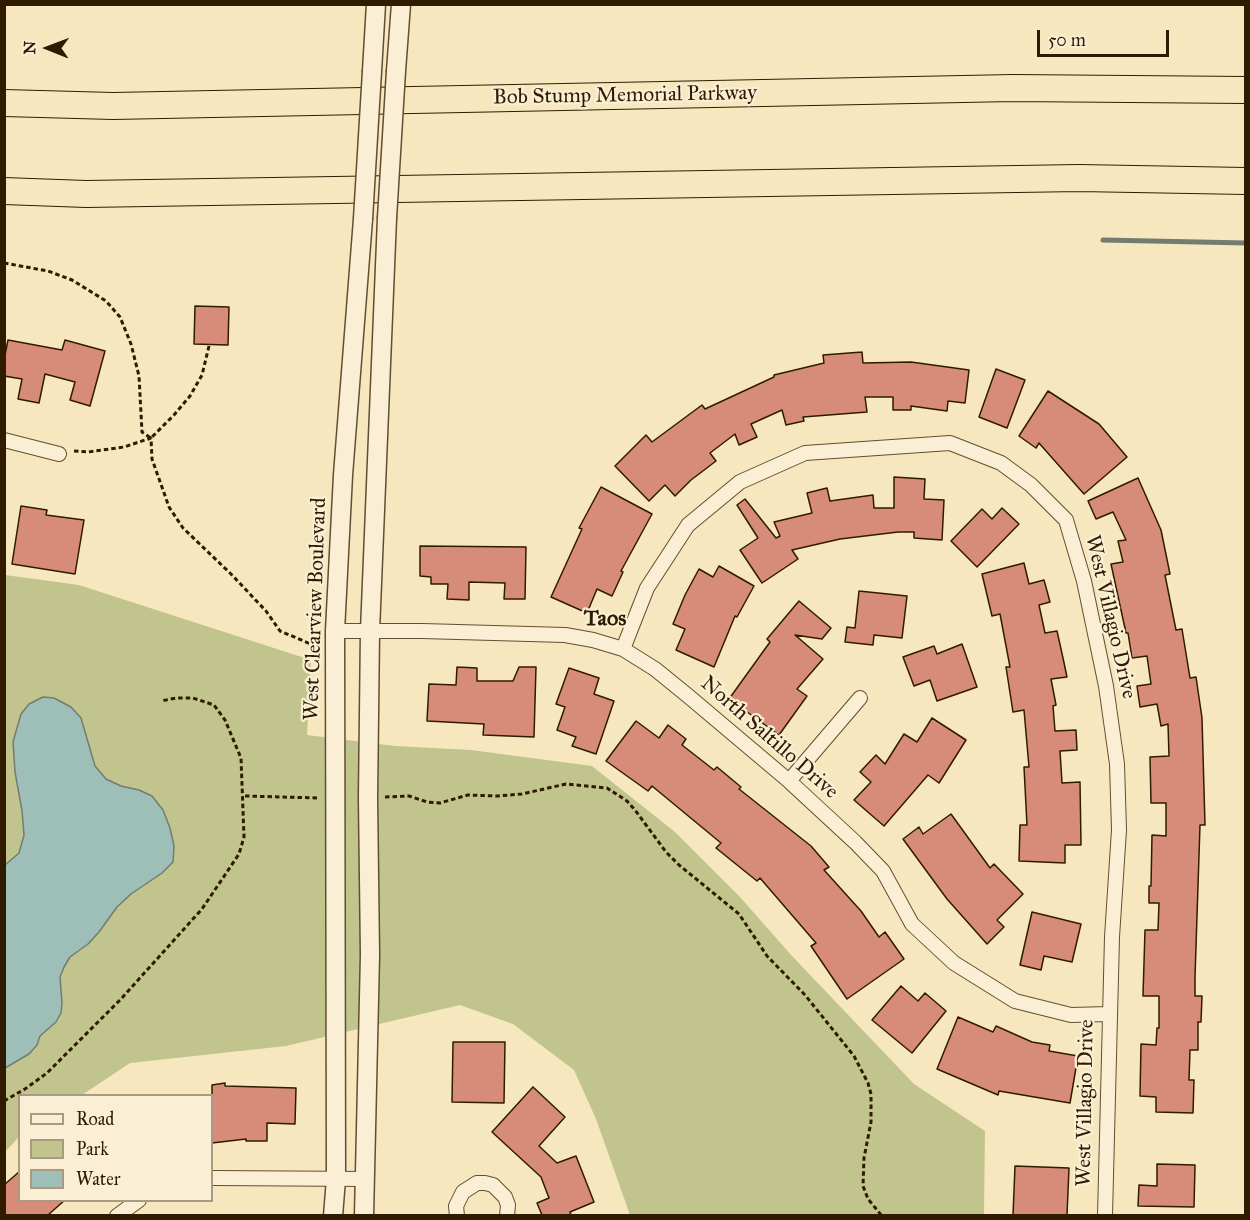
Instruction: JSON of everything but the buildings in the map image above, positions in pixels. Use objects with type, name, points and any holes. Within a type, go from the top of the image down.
[{"type":"highway","name":"Bob Stump Memorial Parkway","points":[[4,103],[125,106],[1013,88],[1245,90]]},
{"type":"highway","points":[[4,191],[86,194],[1078,178],[1245,181]]},
{"type":"street","name":"West Clearview Boulevard","points":[[333,1215],[336,1179],[335,631],[342,475],[363,219],[375,4]]},
{"type":"street","points":[[364,1215],[370,955],[368,798],[370,631],[387,218],[401,4]]},
{"type":"street","points":[[4,440],[64,452]]},
{"type":"street","name":"West Villagio Drive","points":[[623,649],[647,588],[688,525],[740,482],[805,453],[950,443],[1001,463],[1031,485],[1065,520],[1084,581],[1106,686],[1117,764],[1119,830],[1109,1014],[1105,1215]]},
{"type":"street","name":"North Saltillo Drive","points":[[335,631],[565,634],[623,649],[655,669],[789,781],[855,842],[883,871],[912,924],[954,963],[1015,1001],[1071,1016],[1109,1014]]},
{"type":"street","points":[[789,781],[860,698]]},
{"type":"street","points":[[213,1178],[366,1179]]},
{"type":"street","points":[[457,1215],[456,1206],[463,1192],[477,1184],[485,1183],[493,1185],[505,1197],[508,1205],[507,1215]]},
{"type":"street","points":[[117,1215],[136,1202]]},
{"type":"path","points":[[4,263],[48,271],[72,280],[106,301],[120,317],[131,344],[139,376],[142,432],[151,438]]},
{"type":"path","points":[[64,452],[88,452],[124,447],[151,438],[190,396],[202,375],[209,346]]},
{"type":"path","points":[[151,438],[152,459],[169,507],[183,528],[266,611],[280,631],[312,646],[317,646],[318,660],[335,658]]},
{"type":"path","points":[[4,1101],[47,1073],[136,982],[202,909],[239,854],[244,837],[241,758],[225,720],[213,705],[193,698],[161,701]]},
{"type":"path","points":[[379,798],[409,796],[427,802],[440,803],[468,795],[511,796],[551,786],[573,784],[607,788],[627,801],[666,852],[739,914],[767,956],[806,995],[854,1056],[868,1083],[872,1108],[864,1158],[863,1186],[868,1199],[882,1215]]},
{"type":"path","points":[[244,796],[324,798]]},
{"type":"green space","points":[[5,575],[79,585],[311,660],[307,735],[395,746],[471,750],[592,766],[675,832],[740,897],[792,956],[914,1084],[985,1131],[984,1215],[630,1215],[596,1119],[574,1070],[513,1024],[460,1005],[286,1046],[130,1063],[84,1094],[18,1094],[18,1138],[5,1152]]},
{"type":"water","points":[[43,697],[54,698],[71,707],[81,718],[95,766],[106,779],[152,796],[163,810],[170,828],[174,846],[173,862],[162,873],[131,894],[117,907],[88,944],[70,957],[60,977],[62,1003],[61,1013],[56,1022],[40,1036],[37,1045],[29,1054],[5,1068],[5,865],[19,853],[24,835],[13,742],[21,714],[29,704]]},
{"type":"waterway","points":[[1103,240],[1246,243]]},
{"type":"district","name":"Taos","points":[[605,620]]}]
